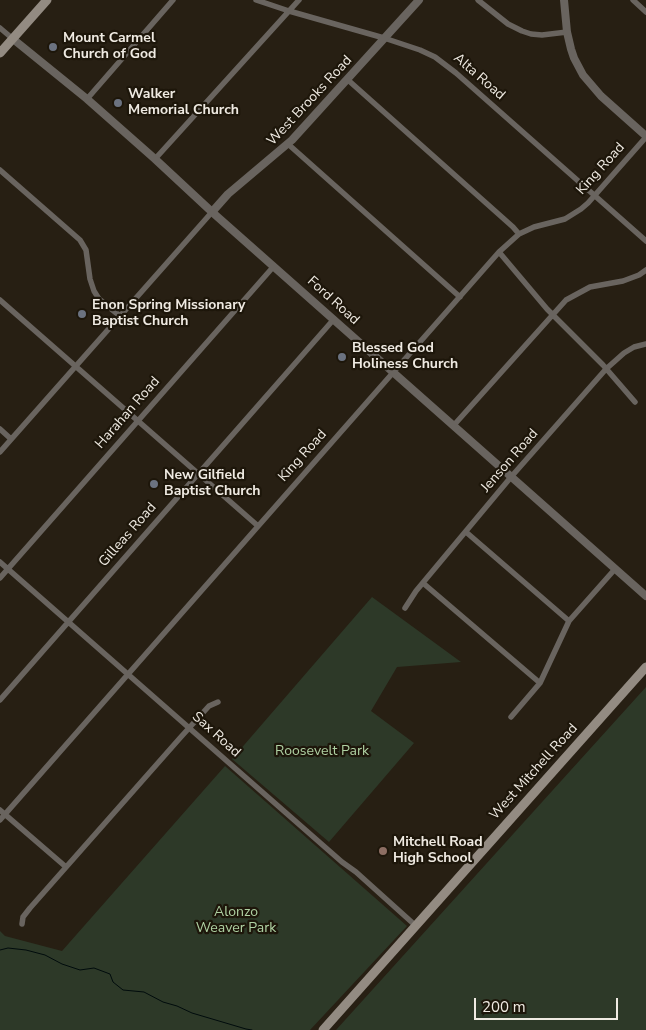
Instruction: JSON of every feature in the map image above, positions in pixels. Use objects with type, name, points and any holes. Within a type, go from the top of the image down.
[{"type":"main road","points":[[0,53],[47,0]]},
{"type":"main road","name":"West Mitchell Road","points":[[323,1030],[646,667]]},
{"type":"street","points":[[87,99],[174,0]]},
{"type":"street","name":"Alta Road","points":[[256,0],[384,38],[434,56],[646,241]]},
{"type":"street","points":[[155,159],[299,0]]},
{"type":"street","name":"West Brooks Road","points":[[212,212],[239,184],[288,144],[419,0]]},
{"type":"street","points":[[478,0],[508,24],[522,31],[542,35],[567,32]]},
{"type":"street","points":[[564,0],[567,32],[574,58],[588,82],[600,96],[646,137]]},
{"type":"street","points":[[633,0],[646,12]]},
{"type":"street","name":"Ford Road","points":[[0,28],[87,99],[646,596]]},
{"type":"street","points":[[348,80],[519,234]]},
{"type":"street","name":"King Road","points":[[0,820],[3,812],[128,674],[499,252],[519,234],[534,227],[571,216],[584,206],[646,137]]},
{"type":"street","points":[[288,144],[460,296]]},
{"type":"street","points":[[0,170],[82,243],[86,250],[90,279],[94,291],[100,299],[120,316]]},
{"type":"street","points":[[0,452],[212,212]]},
{"type":"street","points":[[499,252],[552,315],[606,369],[635,402]]},
{"type":"street","name":"Harahan Road","points":[[0,578],[274,266]]},
{"type":"street","points":[[454,425],[566,300],[590,287],[623,280],[646,270]]},
{"type":"street","points":[[0,300],[258,526]]},
{"type":"street","name":"Gilleas Road","points":[[0,700],[334,319]]},
{"type":"street","name":"Jenson Road","points":[[405,608],[423,583],[511,477],[606,369],[626,351],[646,344]]},
{"type":"street","points":[[0,429],[11,439]]},
{"type":"street","points":[[466,532],[569,622]]},
{"type":"street","name":"Sax Road","points":[[0,562],[416,926]]},
{"type":"street","points":[[511,718],[540,683],[569,622],[615,569]]},
{"type":"street","points":[[423,583],[540,683]]},
{"type":"street","points":[[22,924],[25,914],[66,867],[209,706],[218,702]]},
{"type":"street","points":[[3,812],[66,867]]},
{"type":"green space","name":"Roosevelt Park","points":[[372,597],[461,662],[397,667],[371,711],[414,743],[329,842],[232,759]]},
{"type":"green space","points":[[646,687],[646,1030],[336,1030]]},
{"type":"green space","name":"Alonzo Weaver Park","points":[[225,766],[407,926],[310,1030],[0,1030],[0,931],[5,936],[62,951]]},
{"type":"waterway","points":[[0,950],[8,948],[26,950],[45,955],[62,964],[80,970],[94,968],[110,974],[113,982],[123,990],[144,992],[163,1002],[192,1013],[252,1030]]},
{"type":"place","name":"Mount Carmel Church of God","points":[[53,47]]},
{"type":"place","name":"Walker Memorial Church","points":[[118,103]]},
{"type":"place","name":"Enon Spring Missionary Baptist Church","points":[[82,314]]},
{"type":"place","name":"Blessed God Holiness Church","points":[[342,357]]},
{"type":"place","name":"New Gilfield Baptist Church","points":[[154,484]]},
{"type":"place","name":"Mitchell Road High School","points":[[383,851]]}]
